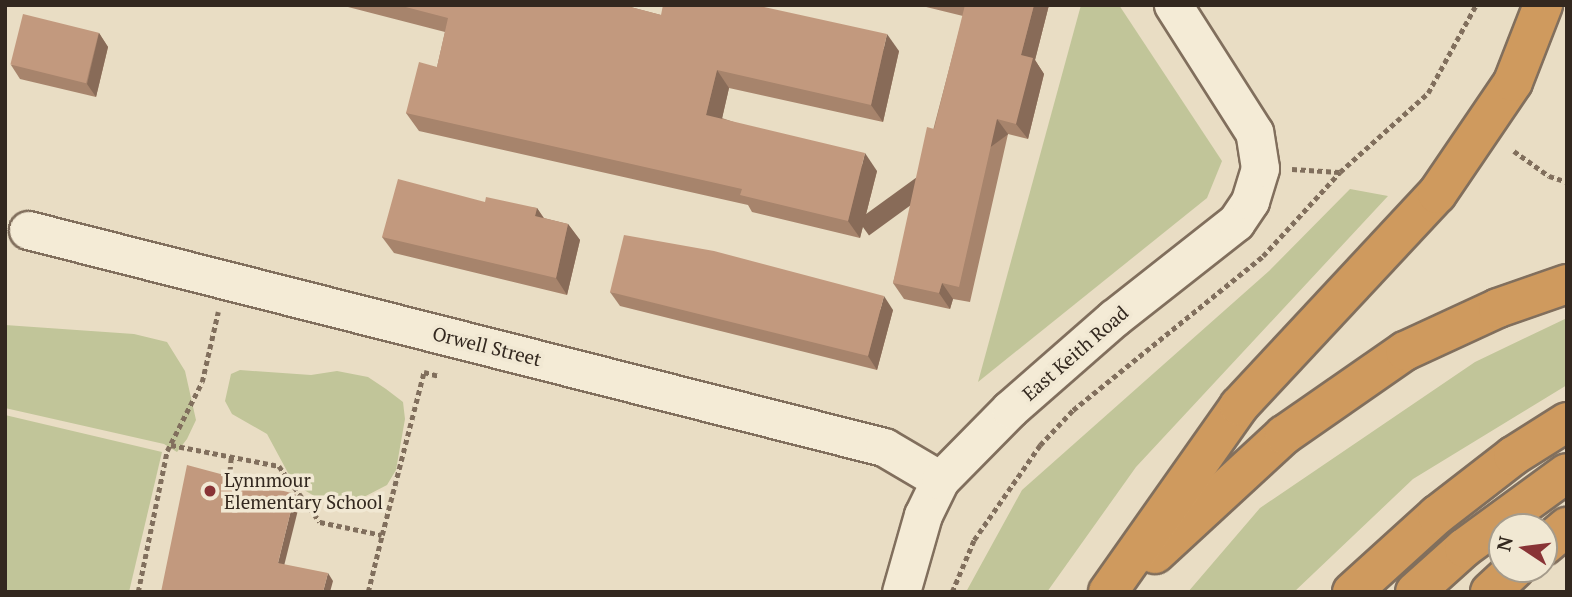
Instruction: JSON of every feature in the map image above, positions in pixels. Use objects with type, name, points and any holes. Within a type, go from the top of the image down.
[{"type":"highway","points":[[1108,592],[1239,406],[1437,194],[1513,82],[1543,5]]},
{"type":"highway","points":[[1114,592],[1284,435],[1405,351],[1498,308],[1567,284]]},
{"type":"highway","points":[[1352,592],[1437,515],[1513,456],[1567,422]]},
{"type":"highway","points":[[1415,592],[1464,548],[1567,473]]},
{"type":"street","name":"East Keith Road","points":[[901,592],[923,516],[940,480],[1010,409],[1104,327],[1236,222],[1254,193],[1260,168],[1254,132],[1172,5]]},
{"type":"street","name":"Orwell Street","points":[[27,230],[884,447],[940,480]]},
{"type":"path","points":[[952,592],[974,540],[1040,445],[1073,410],[1263,256],[1340,172],[1427,93],[1476,5]]},
{"type":"path","points":[[1514,152],[1549,176],[1567,182]]},
{"type":"path","points":[[1260,168],[1340,172]]},
{"type":"path","points":[[138,592],[170,444],[202,382],[225,280]]},
{"type":"path","points":[[368,592],[424,372],[439,376]]},
{"type":"path","points":[[170,444],[279,466],[320,522],[382,535]]},
{"type":"path","points":[[229,482],[231,457]]},
{"type":"green space","points":[[1081,5],[1119,5],[1222,161],[1207,198],[978,382]]},
{"type":"green space","points":[[1350,189],[1388,196],[1136,467],[1047,592],[966,592],[1022,490],[1269,271]]},
{"type":"green space","points":[[1567,318],[1567,385],[1413,479],[1294,592],[1188,592],[1260,508],[1475,362]]},
{"type":"green space","points":[[5,325],[134,334],[167,342],[185,371],[196,420],[187,439],[177,452],[164,444],[5,408]]},
{"type":"green space","points":[[240,370],[311,375],[337,371],[368,377],[403,402],[405,419],[396,470],[387,485],[360,499],[316,497],[294,484],[267,434],[232,414],[225,401],[231,374]]},
{"type":"green space","points":[[5,415],[162,452],[129,592],[5,592]]},
{"type":"building","points":[[398,5],[623,5],[661,15],[663,5],[755,5],[887,34],[871,105],[717,70],[706,115],[865,153],[848,221],[740,195],[742,189],[406,113],[419,62],[437,67],[448,18]]},
{"type":"building","points":[[965,5],[1034,5],[1021,55],[1033,58],[1016,124],[997,119],[959,287],[942,283],[939,293],[893,283],[927,127],[934,129]]},
{"type":"building","points":[[23,14],[99,33],[86,83],[10,64]]},
{"type":"building","points":[[398,179],[485,202],[486,197],[537,208],[535,216],[568,224],[556,278],[382,237]]},
{"type":"building","points":[[624,235],[714,251],[884,296],[868,356],[610,292]]},
{"type":"building","name":"Lynnmour Elementary School","points":[[187,465],[295,494],[278,563],[328,573],[323,592],[161,592]]},
{"type":"place","name":"Lynnmour Elementary School","points":[[210,491]]}]
